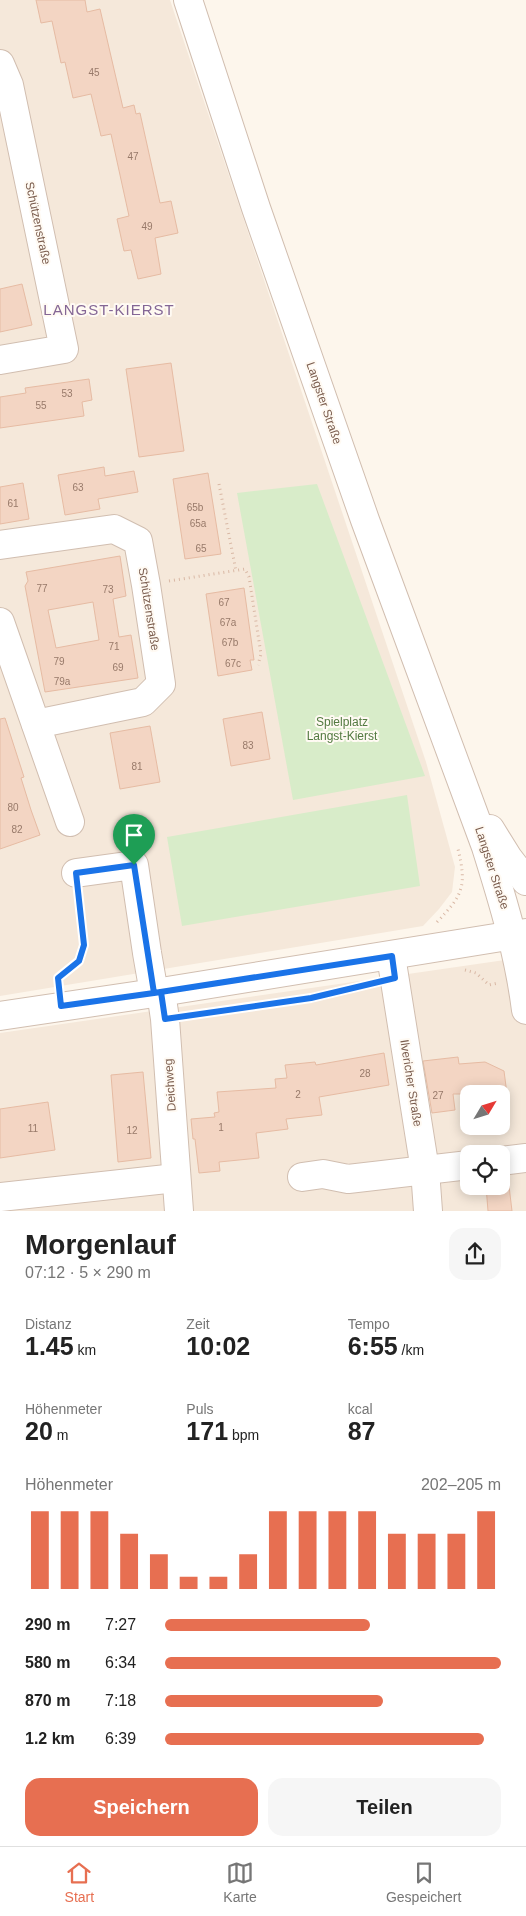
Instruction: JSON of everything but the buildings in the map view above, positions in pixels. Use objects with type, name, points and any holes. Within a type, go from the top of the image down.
[{"type":"street","name":"Langster Straße","points":[[188,0],[256,208],[362,510],[469,802],[503,901],[519,934],[521,980],[526,1010]]},
{"type":"street","name":"Schützenstraße","points":[[0,64],[8,84],[64,349],[0,360]]},
{"type":"street","name":"Schützenstraße","points":[[0,545],[114,529],[138,541],[160,684],[143,702],[36,724]]},
{"type":"street","points":[[0,622],[70,822]]},
{"type":"street","name":"Langster Straße","points":[[469,802],[489,827],[508,858],[526,881]]},
{"type":"street","points":[[76,873],[134,865],[158,992]]},
{"type":"street","points":[[0,1016],[392,956],[519,934]]},
{"type":"street","name":"Ilvericher Straße","points":[[392,956],[425,1170],[428,1211]]},
{"type":"street","name":"Deichweg","points":[[158,992],[165,1019],[179,1211]]},
{"type":"street","points":[[510,1160],[526,1158]]},
{"type":"street","points":[[302,1177],[323,1174],[348,1179],[460,1166]]},
{"type":"street","points":[[0,1197],[176,1178]]},
{"type":"path","points":[[219,484],[236,571]]},
{"type":"path","points":[[146,585],[245,569],[249,577],[260,654],[258,665]]},
{"type":"path","points":[[61,1006],[58,978],[79,961],[84,945],[76,873]]},
{"type":"path","points":[[460,969],[476,973],[489,985],[521,980]]},
{"type":"path","points":[[165,1019],[311,998],[358,987]]},
{"type":"shaded area","points":[[0,0],[170,0],[426,762],[455,867],[452,892],[423,926],[0,996]]},
{"type":"shaded area","points":[[526,957],[526,1211],[0,1211],[0,1033]]},
{"type":"green space","name":"Spielplatz Langst-Kierst","points":[[317,484],[425,776],[293,800],[237,493]]},
{"type":"green space","points":[[407,795],[420,886],[182,926],[167,837]]},
{"type":"district","name":"LANGST-KIERST","points":[[109,309]]},
{"type":"route","points":[[134,865],[76,873],[84,945],[79,961],[58,978],[61,1006],[161,992],[165,1019],[311,998],[395,978],[392,956],[154,993],[147,953],[134,865]]}]
